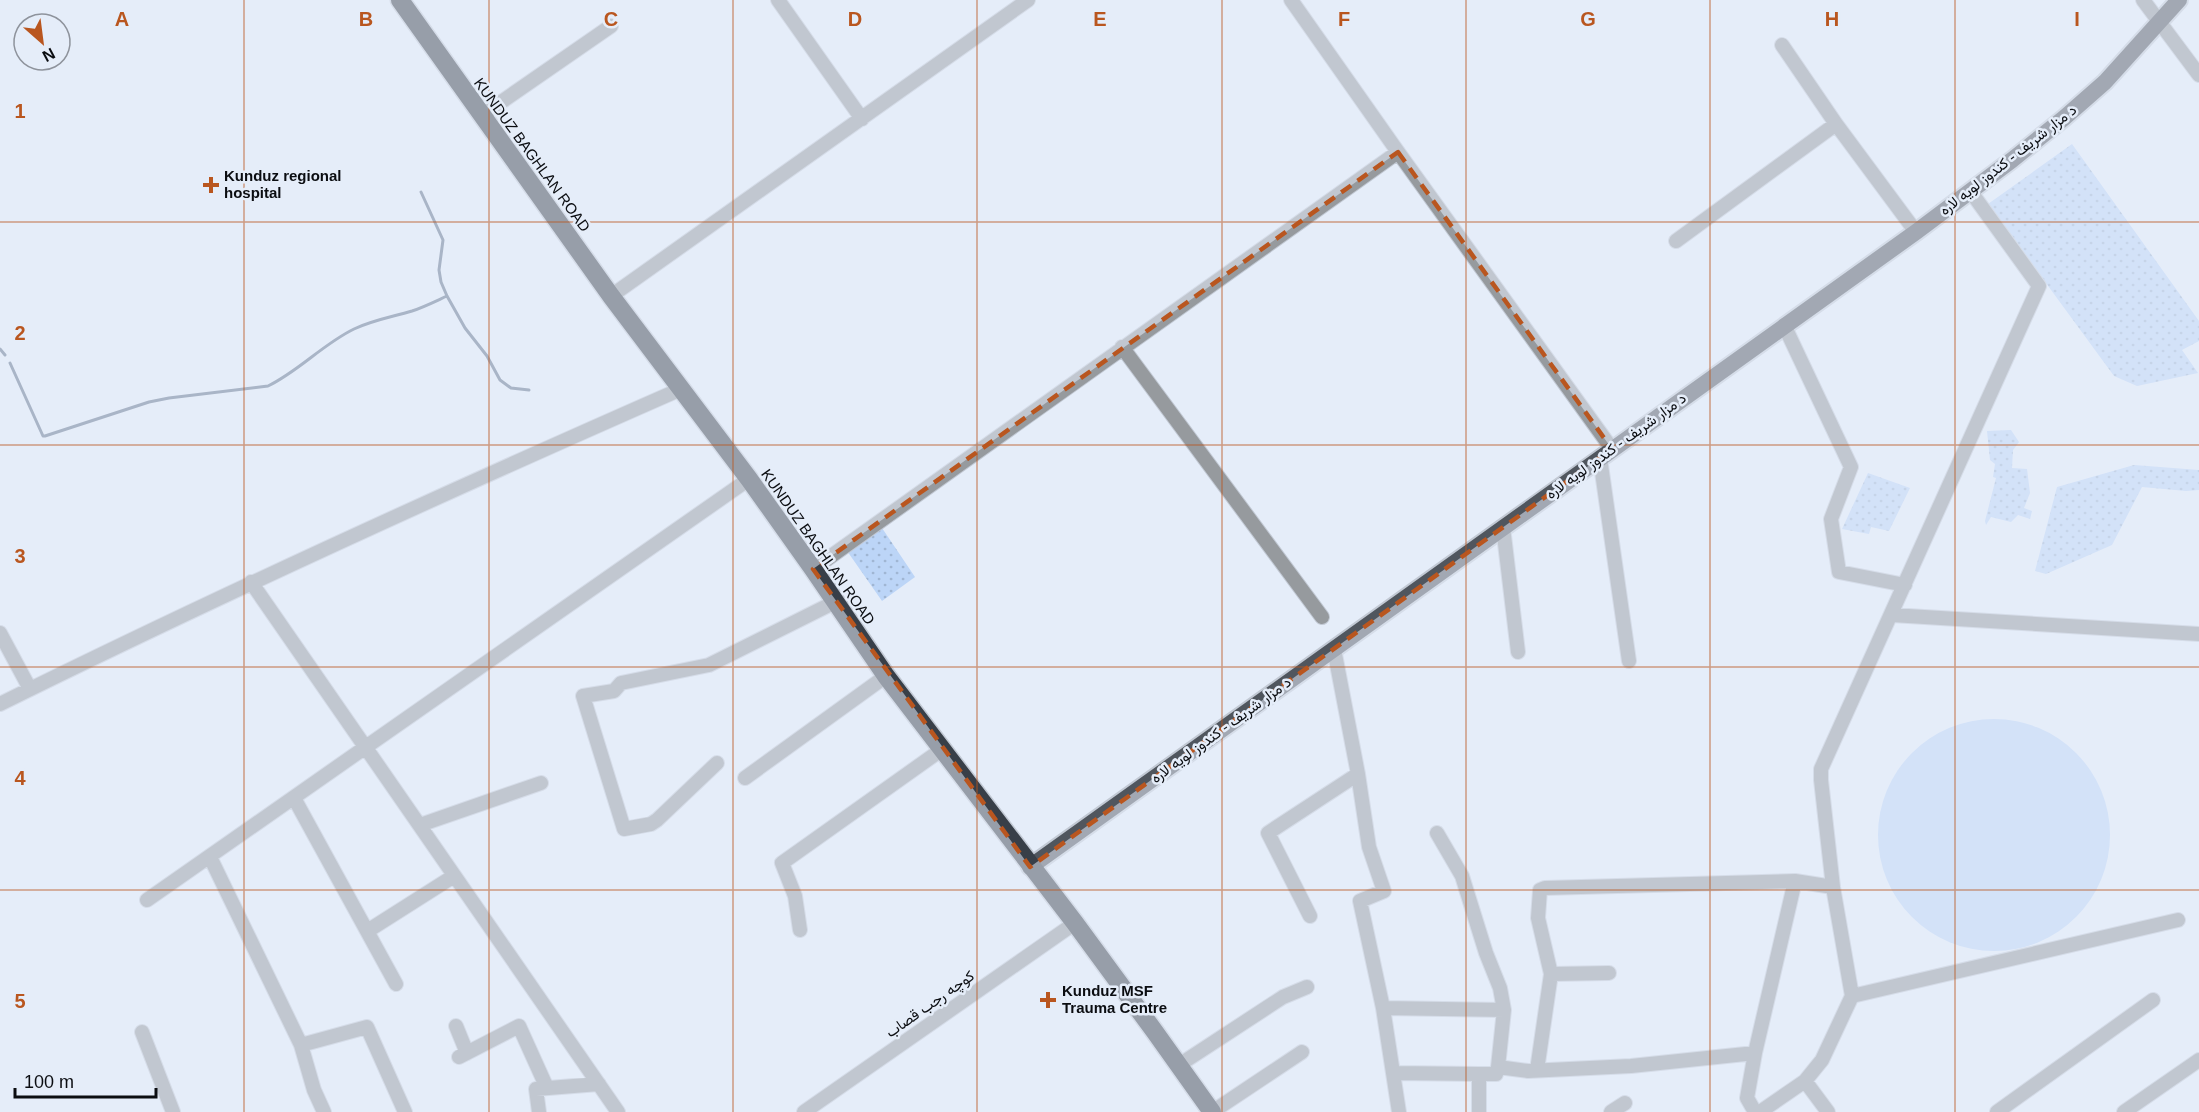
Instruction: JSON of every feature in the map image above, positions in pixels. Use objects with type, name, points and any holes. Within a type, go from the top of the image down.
[{"type":"highway","name":"KUNDUZ BAGHLAN ROAD","points":[[400,0],[611,296],[813,568],[886,676],[1075,923],[1212,1112]]},
{"type":"main road","name":"د مزار شریف - کندوز لویه لاره","points":[[1030,867],[1971,192],[2047,132],[2105,82],[2179,0]]},
{"type":"street","points":[[778,0],[862,119]]},
{"type":"street","points":[[611,296],[1028,0]]},
{"type":"street","points":[[1291,0],[1606,454],[1629,661]]},
{"type":"street","points":[[2143,0],[2199,75]]},
{"type":"street","points":[[481,116],[611,26]]},
{"type":"street","points":[[1782,45],[1836,124],[1916,232]]},
{"type":"street","points":[[1676,241],[1836,124]]},
{"type":"street","points":[[813,568],[1398,152]]},
{"type":"street","points":[[1761,1112],[1805,1081],[1822,1060],[1852,996],[1833,887],[1821,769],[2040,286],[1971,192]]},
{"type":"street","points":[[1784,325],[1851,467],[1831,519],[1839,572],[1905,585]]},
{"type":"street","points":[[1122,347],[1322,617]]},
{"type":"street","points":[[0,704],[251,582],[469,482],[681,389]]},
{"type":"street","points":[[147,900],[749,479]]},
{"type":"street","points":[[1503,527],[1518,652]]},
{"type":"street","points":[[251,582],[618,1112]]},
{"type":"street","points":[[717,763],[657,820],[651,824],[624,830],[583,696],[614,691],[621,683],[709,665],[835,602]]},
{"type":"street","points":[[1892,615],[2199,634]]},
{"type":"street","points":[[0,633],[30,689]]},
{"type":"street","points":[[1334,649],[1358,774],[1369,847],[1384,891],[1360,901],[1383,1008],[1399,1112]]},
{"type":"street","points":[[745,778],[886,676]]},
{"type":"street","points":[[800,930],[795,896],[782,863],[941,750]]},
{"type":"street","points":[[1310,916],[1268,833],[1358,774]]},
{"type":"street","points":[[420,825],[541,783]]},
{"type":"street","points":[[294,798],[369,930],[396,984]]},
{"type":"street","points":[[1393,1073],[1496,1074],[1498,1067],[1504,1010],[1496,975],[1486,953],[1462,876],[1437,833]]},
{"type":"street","points":[[210,857],[301,1046],[314,1090],[324,1112]]},
{"type":"street","points":[[369,930],[454,876]]},
{"type":"street","points":[[1537,1070],[1551,974],[1538,918],[1539,893],[1545,888],[1795,881],[1833,887]]},
{"type":"street","points":[[1755,1112],[1747,1098],[1755,1053],[1795,881]]},
{"type":"street","points":[[1852,996],[2178,920]]},
{"type":"street","name":"کوچه رجب قصاب","points":[[804,1112],[1075,923]]},
{"type":"street","points":[[1551,974],[1609,973]]},
{"type":"street","points":[[1179,1065],[1283,997],[1306,987]]},
{"type":"street","points":[[1997,1112],[2153,1000]]},
{"type":"street","points":[[1383,1008],[1504,1010]]},
{"type":"street","points":[[456,1026],[463,1055],[519,1026],[547,1088]]},
{"type":"street","points":[[301,1046],[367,1027],[405,1112]]},
{"type":"street","points":[[142,1032],[173,1112]]},
{"type":"street","points":[[1212,1112],[1302,1052]]},
{"type":"street","points":[[1498,1067],[1537,1070],[1631,1066],[1755,1053]]},
{"type":"street","points":[[2124,1112],[2199,1060]]},
{"type":"street","points":[[1479,1074],[1479,1112]]},
{"type":"street","points":[[1805,1081],[1828,1112]]},
{"type":"street","points":[[539,1112],[536,1089],[599,1084]]},
{"type":"street","points":[[1611,1112],[1625,1103]]},
{"type":"highlighted area","points":[[1398,152],[1612,449],[1030,867],[813,569]]},
{"type":"shaded area","points":[[2072,144],[2199,321],[2199,341],[2182,350],[2198,373],[2137,386],[2114,376],[1988,204]]},
{"type":"shaded area","points":[[2011,430],[2019,442],[2013,450],[2012,468],[2027,469],[2030,493],[2024,508],[2032,511],[2030,519],[2018,515],[2011,522],[1991,517],[1986,525],[1985,521],[1996,478],[1993,477],[1995,464],[1990,460],[1987,431]]},
{"type":"shaded area","points":[[2134,465],[2199,470],[2199,490],[2142,487],[2112,545],[2046,574],[2035,571],[2057,487]]},
{"type":"shaded area","points":[[1868,473],[1910,488],[1889,531],[1871,527],[1869,534],[1842,529]]},
{"type":"shaded area","points":[[880,525],[915,577],[882,601],[845,548]]},
{"type":"shaded area","points":[[1994,719],[2028,724],[2038,728],[2058,739],[2076,753],[2090,771],[2101,791],[2105,801],[2110,835],[2105,869],[2101,879],[2090,899],[2076,917],[2058,931],[2038,942],[2028,946],[1994,951],[1960,946],[1950,942],[1930,931],[1912,917],[1898,899],[1887,879],[1883,869],[1878,835],[1883,801],[1887,791],[1898,771],[1912,753],[1930,739],[1950,728],[1960,724]]},
{"type":"waterway","points":[[421,192],[443,240],[439,270],[447,296],[465,328],[487,356],[500,380],[511,388],[529,390]]},
{"type":"waterway","points":[[10,363],[43,436],[45,436],[149,402],[268,386],[354,329],[416,309],[447,296]]},
{"type":"waterway","points":[[0,349],[5,355]]},
{"type":"place","name":"Kunduz regional hospital","points":[[211,185]]},
{"type":"place","name":"Kunduz MSF Trauma Centre","points":[[1048,1000]]}]
